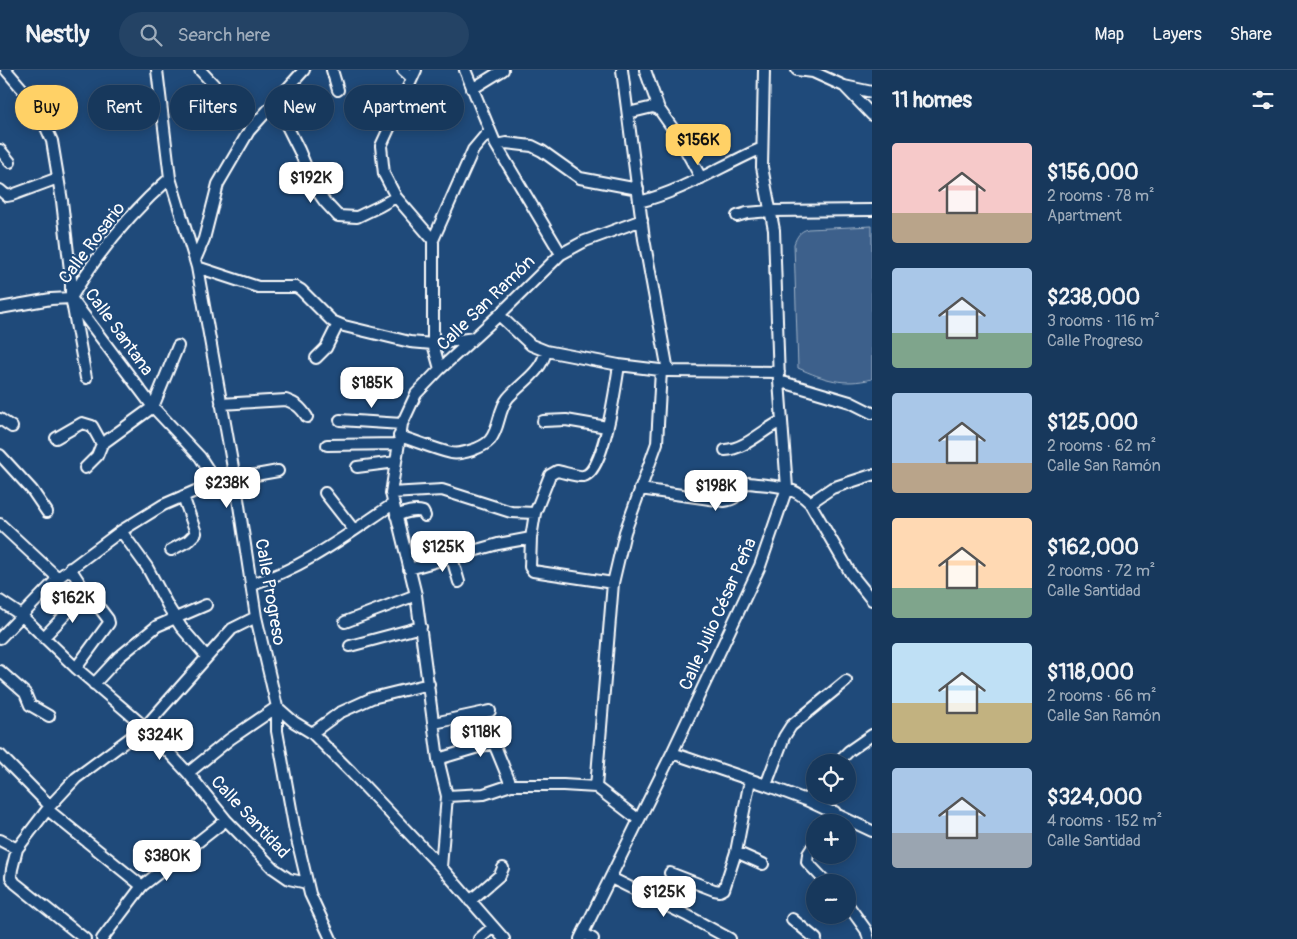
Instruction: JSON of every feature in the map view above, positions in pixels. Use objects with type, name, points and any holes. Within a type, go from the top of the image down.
[{"type":"street","name":"Calle Santana","points":[[6,70],[36,105],[52,141],[72,279],[71,298],[153,407],[200,457],[216,482]]},
{"type":"street","name":"Calle Progreso","points":[[157,70],[170,178],[196,264],[235,479],[256,617],[277,707],[278,740],[295,832],[310,894],[331,939]]},
{"type":"street","points":[[200,70],[214,85]]},
{"type":"street","points":[[289,85],[304,70]]},
{"type":"street","points":[[332,70],[338,90]]},
{"type":"street","points":[[403,70],[414,74],[381,146],[384,174],[396,197],[432,240]]},
{"type":"street","points":[[465,70],[496,145],[561,254]]},
{"type":"street","points":[[472,89],[504,70]]},
{"type":"street","points":[[596,787],[613,583],[625,532],[657,443],[665,371],[639,202],[622,70]]},
{"type":"street","points":[[645,70],[659,109],[678,136],[701,178]]},
{"type":"street","name":"Calle Julio César Peña","points":[[582,936],[672,754],[760,566],[787,488],[779,376],[774,230],[762,167],[764,70]]},
{"type":"street","points":[[797,70],[813,71],[844,86],[872,92]]},
{"type":"street","points":[[844,86],[872,115]]},
{"type":"street","points":[[628,113],[653,107],[659,109]]},
{"type":"street","points":[[265,112],[249,131],[218,184],[196,264],[258,287],[296,287],[332,321],[338,324],[410,342],[433,344],[474,338]]},
{"type":"street","points":[[289,130],[315,188],[338,216],[357,217],[396,197]]},
{"type":"street","points":[[440,369],[433,344],[432,240],[473,150],[489,131]]},
{"type":"street","points":[[496,145],[506,143],[532,146],[580,178],[638,190]]},
{"type":"street","points":[[639,202],[667,194],[762,148]]},
{"type":"street","points":[[0,150],[10,162]]},
{"type":"street","points":[[0,190],[7,196],[12,196],[58,178]]},
{"type":"street","name":"Calle Rosario","points":[[0,308],[52,299],[71,298],[86,273],[117,234],[148,197],[170,178]]},
{"type":"street","points":[[737,216],[770,210],[872,210]]},
{"type":"street","name":"Calle San Ramón","points":[[441,867],[446,796],[438,759],[416,595],[391,493],[402,424],[416,394],[561,254],[584,241],[642,220]]},
{"type":"street","points":[[71,298],[86,378]]},
{"type":"street","points":[[499,315],[531,345],[546,351],[619,365],[665,371],[779,376],[850,402],[872,413]]},
{"type":"street","points":[[316,358],[326,348],[338,324]]},
{"type":"street","points":[[85,468],[98,456],[102,444],[153,407],[178,346]]},
{"type":"street","points":[[328,445],[399,440],[455,453],[471,450],[483,445],[490,440],[494,433],[506,401],[541,365],[546,351]]},
{"type":"street","points":[[613,583],[533,571],[530,567],[531,538],[535,513],[550,476],[557,471],[583,476],[589,474],[601,456],[619,365]]},
{"type":"street","points":[[221,404],[286,400],[300,407],[307,417]]},
{"type":"street","points":[[0,419],[12,427]]},
{"type":"street","points":[[340,420],[402,424]]},
{"type":"street","points":[[543,421],[566,420],[607,427]]},
{"type":"street","points":[[725,450],[736,449],[782,421]]},
{"type":"street","points":[[56,438],[86,423],[92,426],[102,444]]},
{"type":"street","points":[[0,455],[32,490],[47,512]]},
{"type":"street","points":[[356,467],[396,462]]},
{"type":"street","points":[[0,638],[70,568],[121,531],[163,505],[216,482],[278,471]]},
{"type":"street","points":[[810,503],[832,488],[872,475]]},
{"type":"street","points":[[640,489],[724,501],[737,497],[744,484],[748,483],[787,488],[801,494],[810,503],[850,574],[872,600]]},
{"type":"street","points":[[391,493],[442,490],[511,512],[535,513]]},
{"type":"street","points":[[325,492],[354,530]]},
{"type":"street","points":[[171,550],[188,541],[196,533],[183,496]]},
{"type":"street","points":[[252,584],[275,577],[317,555],[393,504]]},
{"type":"street","points":[[396,516],[406,512],[420,511],[425,516]]},
{"type":"street","points":[[0,524],[58,578]]},
{"type":"street","points":[[121,531],[147,567],[181,627],[207,657]]},
{"type":"street","points":[[409,569],[498,544],[531,538]]},
{"type":"street","points":[[452,558],[459,582]]},
{"type":"street","points":[[70,568],[83,588],[84,594]]},
{"type":"street","points":[[44,637],[84,594]]},
{"type":"street","points":[[76,668],[109,623],[108,618],[92,598],[84,594]]},
{"type":"street","points":[[345,622],[416,595]]},
{"type":"street","name":"Calle Santidad","points":[[0,601],[21,615],[76,668],[145,727],[188,773],[226,820],[273,868],[289,879],[307,883]]},
{"type":"street","points":[[94,684],[119,657],[157,626],[206,604]]},
{"type":"street","points":[[85,939],[15,883],[12,877],[12,869],[17,849],[49,808],[76,778],[145,727],[232,629],[256,617]]},
{"type":"street","points":[[350,646],[421,627]]},
{"type":"street","points":[[0,671],[25,692],[30,705],[49,716]]},
{"type":"street","points":[[766,784],[784,737],[791,726],[846,681]]},
{"type":"street","points":[[312,733],[339,713],[372,698],[429,684]]},
{"type":"street","points":[[188,773],[230,739],[277,707],[294,722],[312,733],[358,778],[441,867],[504,939]]},
{"type":"street","points":[[434,723],[490,711]]},
{"type":"street","points":[[846,754],[872,735]]},
{"type":"street","points":[[438,759],[492,742],[511,785]]},
{"type":"street","points":[[672,754],[766,784],[806,800]]},
{"type":"street","points":[[0,755],[49,808],[142,886]]},
{"type":"street","points":[[670,873],[720,891],[724,889],[736,852],[750,780]]},
{"type":"street","points":[[446,796],[484,794],[511,785],[563,784],[596,787],[639,820]]},
{"type":"street","points":[[816,804],[872,831]]},
{"type":"street","points":[[102,939],[142,886],[226,820]]},
{"type":"street","points":[[0,840],[17,849]]},
{"type":"street","points":[[736,852],[763,864]]},
{"type":"street","points":[[809,864],[818,874]]},
{"type":"street","points":[[470,901],[500,875],[503,868]]},
{"type":"street","points":[[611,878],[730,939]]},
{"type":"street","points":[[856,916],[866,930],[869,939]]},
{"type":"street","points":[[792,919],[816,939]]},
{"type":"street","points":[[479,939],[493,927]]},
{"type":"street","points":[[582,936],[594,939]]},
{"type":"shaded area","points":[[872,226],[872,379],[852,382],[834,381],[798,368],[794,244],[796,239],[808,229]]}]
